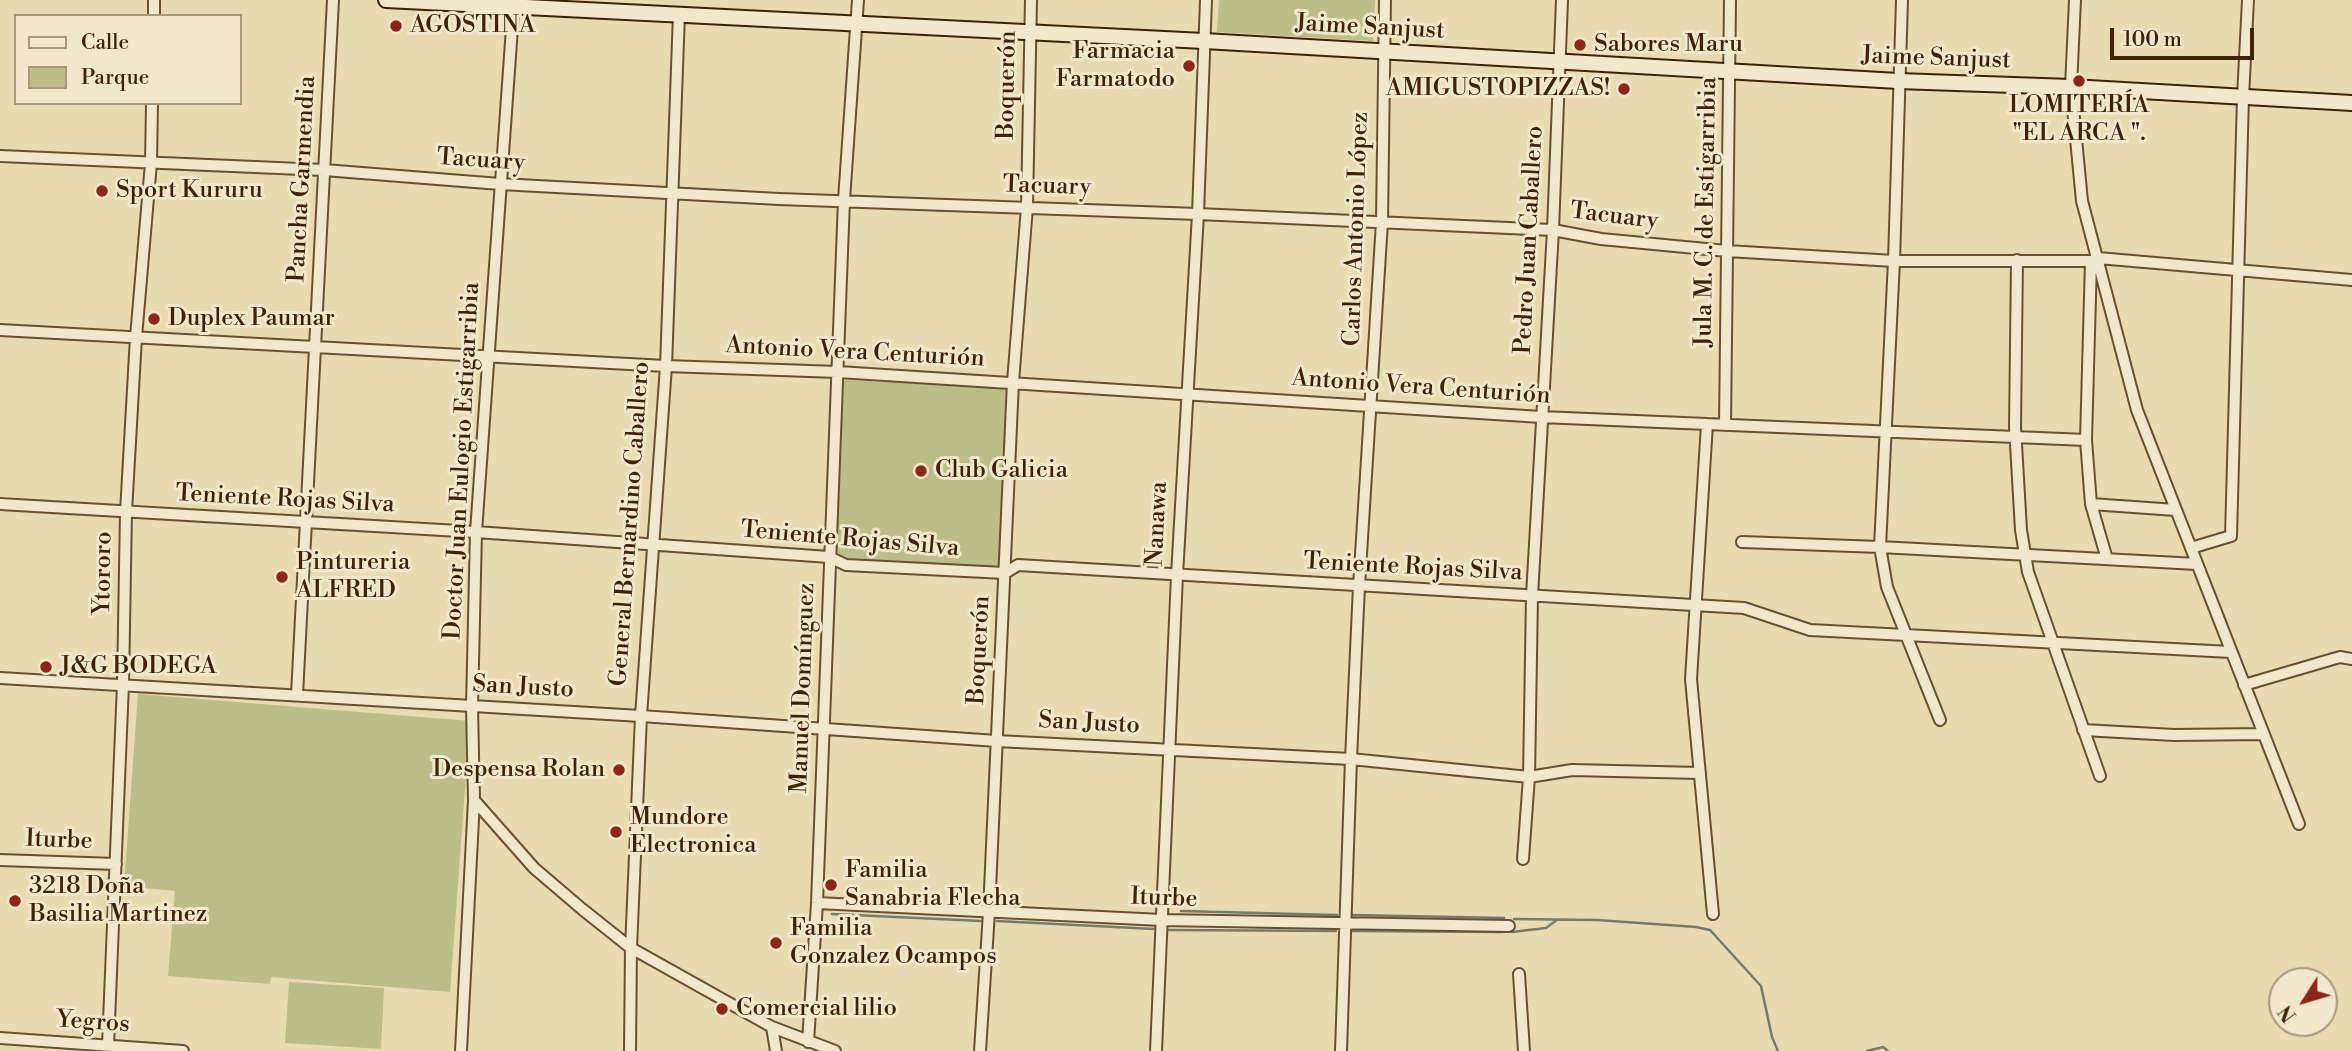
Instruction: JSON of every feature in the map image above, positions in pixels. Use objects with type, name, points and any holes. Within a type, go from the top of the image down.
[{"type":"main road","name":"Jaime Sanjust","points":[[386,0],[679,7],[857,23],[1729,72],[2352,103]]},
{"type":"street","name":"Pancha Garmendia","points":[[297,695],[333,0]]},
{"type":"street","name":"Manuel Domínguez","points":[[808,1042],[817,903],[844,200],[858,0]]},
{"type":"street","name":"Boquerón","points":[[980,1051],[989,912],[1013,382],[1027,207],[1031,0]]},
{"type":"street","name":"Nanawa","points":[[1156,1051],[1186,394],[1198,214],[1206,0]]},
{"type":"street","name":"Carlos Antonio López","points":[[1341,1051],[1359,586],[1382,222],[1385,0]]},
{"type":"street","name":"Pedro Juan Caballero","points":[[1523,859],[1529,777],[1532,596],[1553,230],[1562,0]]},
{"type":"street","name":"Jula M. C. de Estigarribia","points":[[1726,424],[1730,0]]},
{"type":"street","points":[[1902,0],[1881,547],[1887,587],[1940,720]]},
{"type":"street","points":[[2075,0],[2071,87],[2082,201],[2094,260],[2137,410],[2299,824]]},
{"type":"street","points":[[2191,548],[2231,536],[2242,97],[2248,0]]},
{"type":"street","name":"Doctor Juan Eulogio Estigarribia","points":[[461,1051],[474,800],[472,706],[476,532],[514,4]]},
{"type":"street","name":"General Bernardino Caballero","points":[[630,1051],[631,948],[641,716],[666,366],[679,7]]},
{"type":"street","name":"Ytororo","points":[[108,1045],[123,684],[126,512],[136,337],[151,163],[152,105]]},
{"type":"street","name":"Tacuary","points":[[0,156],[324,170],[500,184],[1553,230],[1601,239],[1727,251],[1894,261],[2094,260],[2352,280]]},
{"type":"street","points":[[2017,260],[2016,437],[2025,555],[2052,644],[2100,776]]},
{"type":"street","points":[[2094,260],[2087,440],[2091,504],[2107,559]]},
{"type":"street","name":"Antonio Vera Centurión","points":[[0,330],[666,366],[838,372],[1541,418],[2087,440]]},
{"type":"street","points":[[1707,424],[1691,679],[1713,914]]},
{"type":"street","name":"Teniente Rojas Silva","points":[[0,504],[653,544],[829,557],[846,565],[1005,573],[1018,565],[1744,608],[1810,630],[2231,652]]},
{"type":"street","points":[[2091,504],[2176,510]]},
{"type":"street","points":[[1742,542],[2197,564]]},
{"type":"street","points":[[2244,685],[2340,657],[2352,659]]},
{"type":"street","name":"San Justo","points":[[0,678],[641,716],[997,741],[1351,759],[1529,777],[1572,770],[1700,773]]},
{"type":"street","points":[[2083,730],[2263,734]]},
{"type":"street","points":[[474,800],[534,868],[631,948],[772,1027],[835,1051]]},
{"type":"street","name":"Iturbe","points":[[0,860],[116,864]]},
{"type":"street","name":"Iturbe","points":[[817,903],[1162,920],[1509,926]]},
{"type":"street","points":[[1519,974],[1524,1051]]},
{"type":"street","points":[[772,1027],[776,1051]]},
{"type":"street","name":"Yegros","points":[[0,1038],[183,1051]]},
{"type":"green space","points":[[1219,0],[1375,0],[1373,41],[1217,32]]},
{"type":"green space","name":"Club Galicia","points":[[842,380],[1007,387],[1009,393],[999,569],[847,561],[834,555]]},
{"type":"green space","points":[[138,694],[470,721],[450,992],[271,977],[270,984],[168,976],[175,891],[124,886]]},
{"type":"green space","points":[[289,982],[384,988],[381,1049],[285,1043]]},
{"type":"waterway","points":[[1181,911],[1337,915]]},
{"type":"waterway","points":[[832,914],[981,921]]},
{"type":"waterway","points":[[1353,915],[1504,918]]},
{"type":"waterway","points":[[1514,919],[1597,920],[1710,930],[1761,986],[1772,1037],[1778,1051]]},
{"type":"waterway","points":[[1512,932],[1546,928],[1557,920]]},
{"type":"waterway","points":[[997,921],[1154,929]]},
{"type":"waterway","points":[[1169,930],[1336,931]]},
{"type":"waterway","points":[[1352,931],[1502,932]]},
{"type":"waterway","points":[[1867,1051],[1883,1047],[1888,1051]]},
{"type":"place","name":"AGOSTINA","points":[[396,26]]},
{"type":"place","name":"Sabores Maru","points":[[1580,45]]},
{"type":"place","name":"Farmacia Farmatodo","points":[[1189,66]]},
{"type":"place","name":"LOMITERÍA \"EL ARCA \".","points":[[2079,81]]},
{"type":"place","name":"AMIGUSTOPIZZAS!","points":[[1624,89]]},
{"type":"place","name":"Sport Kururu","points":[[102,191]]},
{"type":"place","name":"Duplex Paumar","points":[[154,319]]},
{"type":"place","name":"Club Galicia","points":[[921,471]]},
{"type":"place","name":"Pintureria ALFRED","points":[[282,577]]},
{"type":"place","name":"J&G BODEGA","points":[[46,667]]},
{"type":"place","name":"Despensa Rolan","points":[[619,770]]},
{"type":"place","name":"Mundore Electronica","points":[[616,832]]},
{"type":"place","name":"Familia Sanabria Flecha","points":[[831,885]]},
{"type":"place","name":"3218 Doña Basilia Martinez","points":[[15,901]]},
{"type":"place","name":"Familia Gonzalez Ocampos","points":[[776,943]]},
{"type":"place","name":"Comercial lilio","points":[[722,1009]]}]
